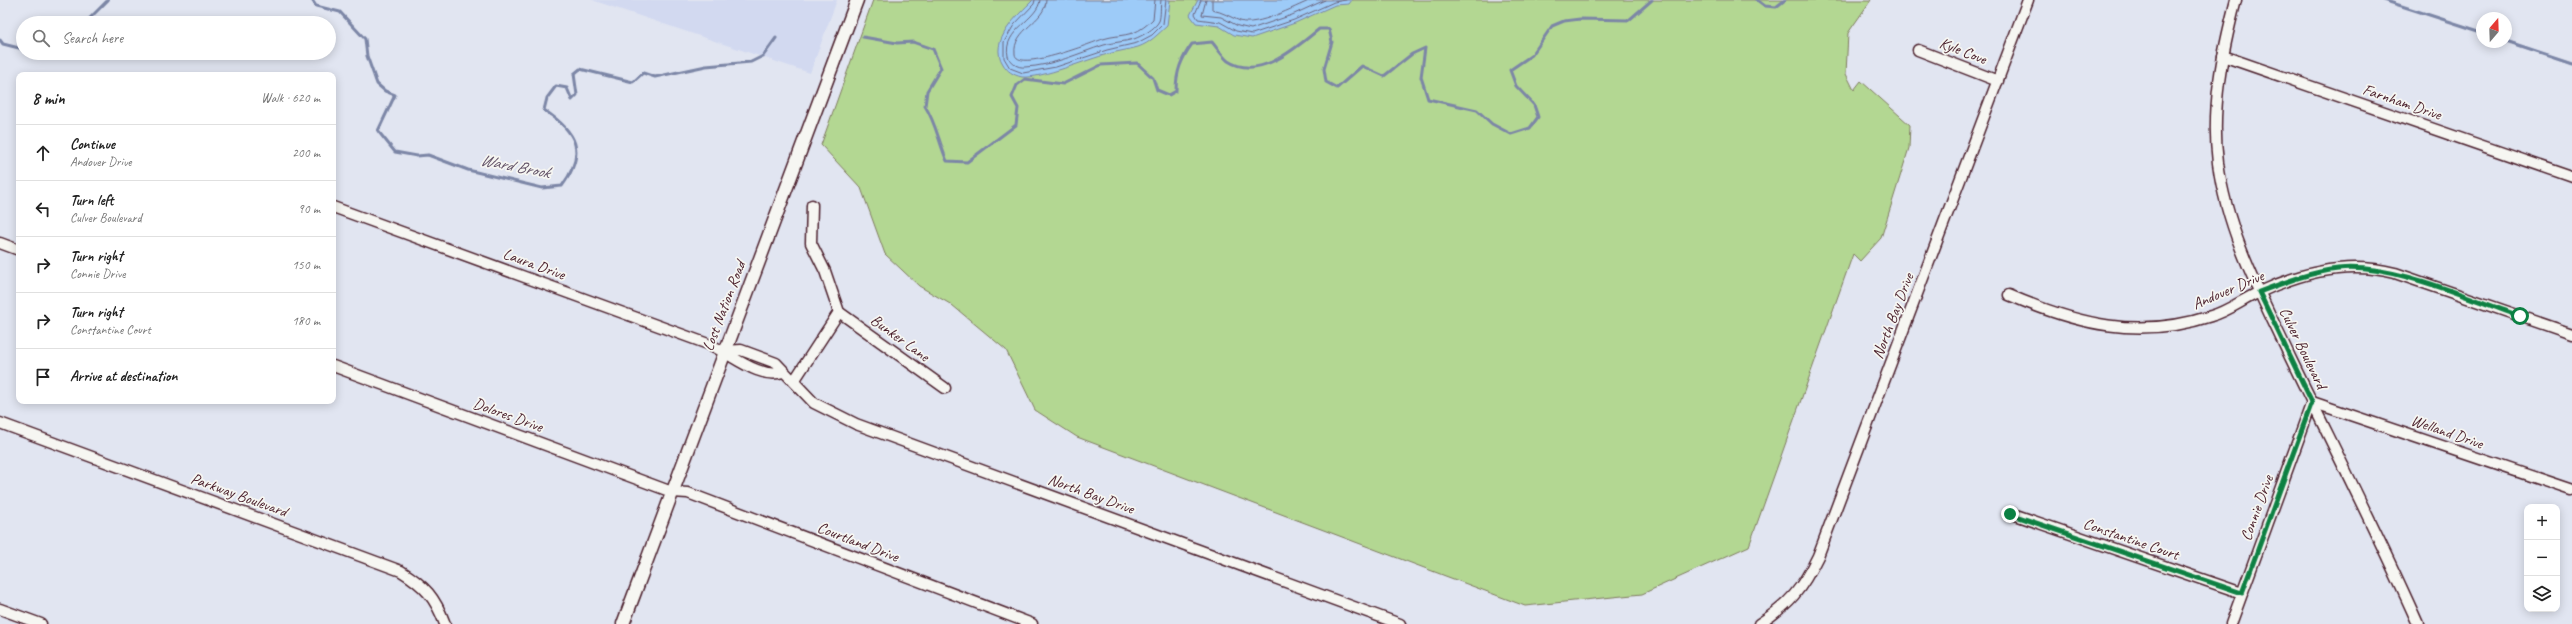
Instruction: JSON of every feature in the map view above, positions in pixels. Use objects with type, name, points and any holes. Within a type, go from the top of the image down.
[{"type":"street","name":"Lost Nation Road","points":[[623,624],[857,0]]},
{"type":"street","name":"North Bay Drive","points":[[1759,624],[1793,598],[1804,585],[1818,556],[2028,0]]},
{"type":"street","name":"Culver Boulevard","points":[[2236,0],[2223,56],[2216,115],[2218,164],[2232,223],[2259,292],[2418,624]]},
{"type":"street","name":"Kyle Cove","points":[[1918,50],[1998,81]]},
{"type":"street","name":"Farnham Drive","points":[[2223,56],[2572,177]]},
{"type":"street","points":[[794,381],[838,312],[825,271],[811,243],[812,205]]},
{"type":"street","name":"Laura Drive","points":[[336,208],[725,351]]},
{"type":"street","points":[[0,243],[16,249]]},
{"type":"street","name":"Andover Drive","points":[[2009,295],[2086,323],[2126,328],[2164,327],[2200,320],[2231,308],[2259,292],[2322,271],[2352,268],[2384,270],[2572,334]]},
{"type":"street","name":"Bunker Lane","points":[[838,312],[945,388]]},
{"type":"street","name":"North Bay Drive","points":[[725,351],[737,361],[774,375],[783,372],[794,381],[814,403],[856,424],[1400,624]]},
{"type":"street","name":"Dolores Drive","points":[[336,367],[672,492]]},
{"type":"street","name":"Welland Drive","points":[[2312,402],[2572,490]]},
{"type":"street","name":"Connie Drive","points":[[2231,624],[2312,402]]},
{"type":"street","name":"Parkway Boulevard","points":[[0,423],[401,571],[423,585],[439,606],[445,624]]},
{"type":"street","name":"Courtland Drive","points":[[672,492],[688,493],[1032,624]]},
{"type":"street","name":"Constantine Court","points":[[2010,514],[2242,593]]},
{"type":"street","points":[[0,609],[41,624]]},
{"type":"shaded area","points":[[592,0],[837,0],[810,73]]},
{"type":"green space","points":[[873,0],[1871,0],[1848,33],[1846,74],[1854,90],[1861,81],[1910,125],[1909,148],[1881,238],[1860,261],[1853,254],[1749,546],[1642,594],[1525,606],[1077,437],[1035,410],[1006,350],[952,305],[919,286],[885,254],[861,188],[821,145]]},
{"type":"water","points":[[1033,0],[1170,0],[1167,26],[1146,43],[1134,48],[1112,53],[1052,72],[1030,77],[1022,77],[1006,69],[999,55],[999,46],[1007,29]]},
{"type":"water","points":[[1198,0],[1352,0],[1349,4],[1335,5],[1295,23],[1252,38],[1234,35],[1219,26],[1196,23],[1190,15]]},
{"type":"waterway","name":"Ward Brook","points":[[92,16],[108,0]]},
{"type":"waterway","name":"Ward Brook","points":[[312,0],[316,6],[340,12],[365,39],[367,56],[377,84],[385,91],[395,95],[378,131],[395,152],[417,156],[428,155],[468,170],[542,188],[562,186],[570,174],[574,163],[576,153],[575,144],[571,135],[564,126],[544,110],[547,98],[556,86],[567,88],[572,100],[577,95],[574,74],[580,69],[633,82],[643,73],[655,77],[706,66],[751,62],[763,56],[776,38]]},
{"type":"waterway","name":"Ward Brook","points":[[863,37],[897,43],[913,42],[933,49],[941,68],[927,91],[925,106],[932,119],[947,161],[967,162],[1016,125],[1018,108],[1012,97],[1017,85],[1025,79],[1063,84],[1101,65],[1137,63],[1153,78],[1157,90],[1169,95],[1176,91],[1180,66],[1192,44],[1212,42],[1228,61],[1240,66],[1252,67],[1264,65],[1276,60],[1288,53],[1319,29],[1329,29],[1332,42],[1324,69],[1326,82],[1337,88],[1362,66],[1384,76],[1412,54],[1425,48],[1421,77],[1428,99],[1477,110],[1492,124],[1511,134],[1530,128],[1538,117],[1534,105],[1516,86],[1510,70],[1532,55],[1552,26],[1564,21],[1580,19],[1629,20],[1652,0]]},
{"type":"waterway","name":"Ward Brook","points":[[1757,0],[1765,6],[1776,7],[1785,0]]},
{"type":"waterway","name":"Ward Brook","points":[[2383,0],[2476,30]]},
{"type":"waterway","name":"Ward Brook","points":[[0,40],[3,44],[16,47]]},
{"type":"waterway","name":"Ward Brook","points":[[2512,43],[2572,63]]},
{"type":"route","points":[[2010,514],[2242,593],[2312,402],[2259,292],[2309,274],[2322,271],[2339,268],[2369,268],[2395,273],[2520,316]]}]
